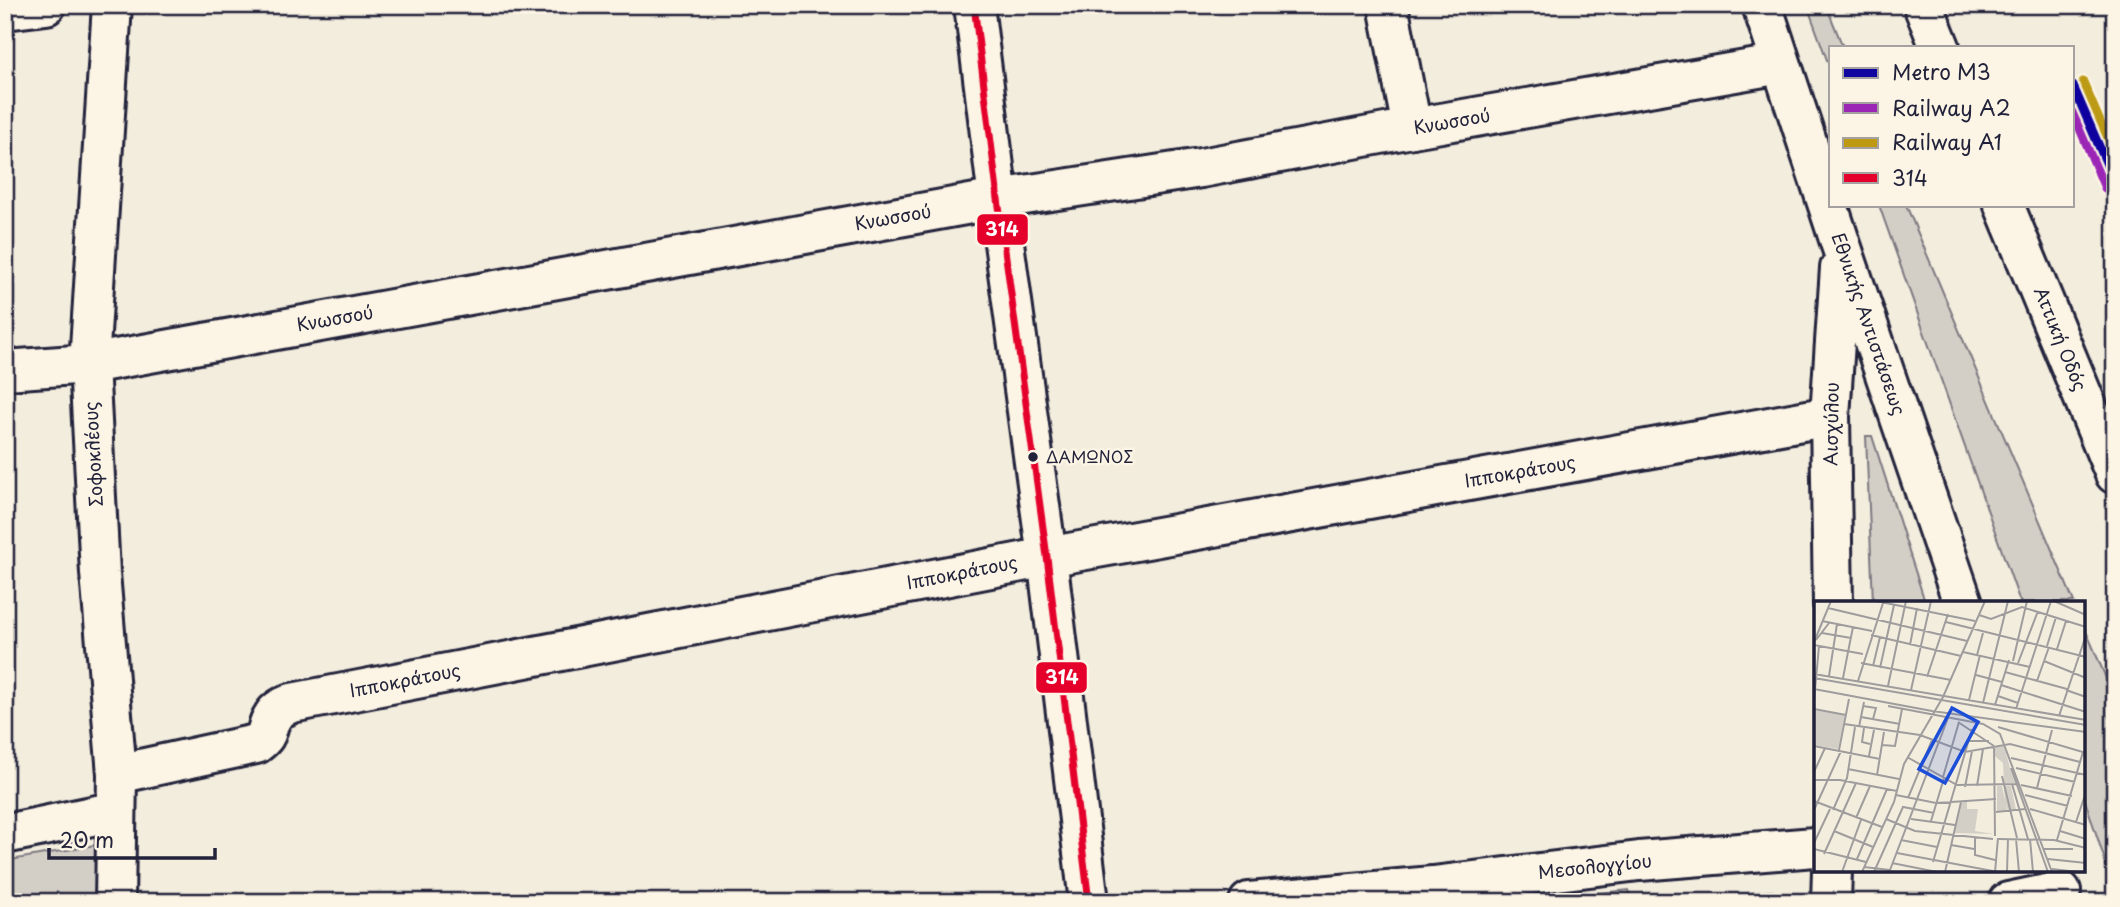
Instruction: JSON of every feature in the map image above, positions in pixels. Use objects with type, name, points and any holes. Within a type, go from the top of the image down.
[{"type":"main road","points":[[5,10],[46,5]]},
{"type":"main road","name":"Σοφοκλέους","points":[[112,5],[89,364],[100,573],[117,774],[114,902]]},
{"type":"main road","points":[[974,5],[1047,557],[1089,902]]},
{"type":"main road","points":[[1388,5],[1412,128]]},
{"type":"main road","name":"Εθνικής Αντιστάσεως","points":[[1762,5],[1962,601]]},
{"type":"main road","points":[[1923,5],[1940,46]]},
{"type":"main road","name":"Κνωσσού","points":[[5,370],[89,364],[998,199],[1201,168],[1412,128],[1781,64]]},
{"type":"main road","name":"Αττική Οδός","points":[[2004,206],[2115,474]]},
{"type":"main road","name":"Αισχύλου","points":[[1833,601],[1830,416],[1841,245]]},
{"type":"main road","name":"Ιπποκράτους","points":[[117,774],[256,744],[265,737],[273,716],[292,703],[1047,557],[1830,416]]},
{"type":"main road","points":[[5,834],[116,811]]},
{"type":"main road","name":"Μεσολογγίου","points":[[1249,902],[1437,894],[1639,862],[1814,847]]},
{"type":"main road","points":[[1831,902],[1832,872]]},
{"type":"main road","points":[[2008,902],[2060,888]]},
{"type":"shaded area","points":[[1807,5],[1826,5],[1843,46],[1829,46],[1829,66]]},
{"type":"shaded area","points":[[1879,206],[1906,206],[2074,601],[2020,601]]},
{"type":"shaded area","points":[[1866,436],[1872,436],[1925,601],[1873,601]]},
{"type":"shaded area","points":[[2085,629],[2115,699],[2115,891],[2085,800]]},
{"type":"shaded area","points":[[95,845],[95,902],[5,902],[5,861]]},
{"type":"shaded area","points":[[1629,890],[1632,902],[1529,900]]},
{"type":"shaded area","points":[[1772,891],[1774,902],[1684,901]]},
{"type":"metro line","name":"Μ3","points":[[2074,88],[2115,183]]},
{"type":"rail line","name":"A1","points":[[2083,82],[2115,157]]},
{"type":"rail line","name":"A2","points":[[2074,114],[2105,188]]},
{"type":"transit line","name":"314","points":[[974,5],[1047,557],[1089,902]]},
{"type":"place","name":"ΔΑΜΩΝΟΣ","points":[[1033,457]]}]
